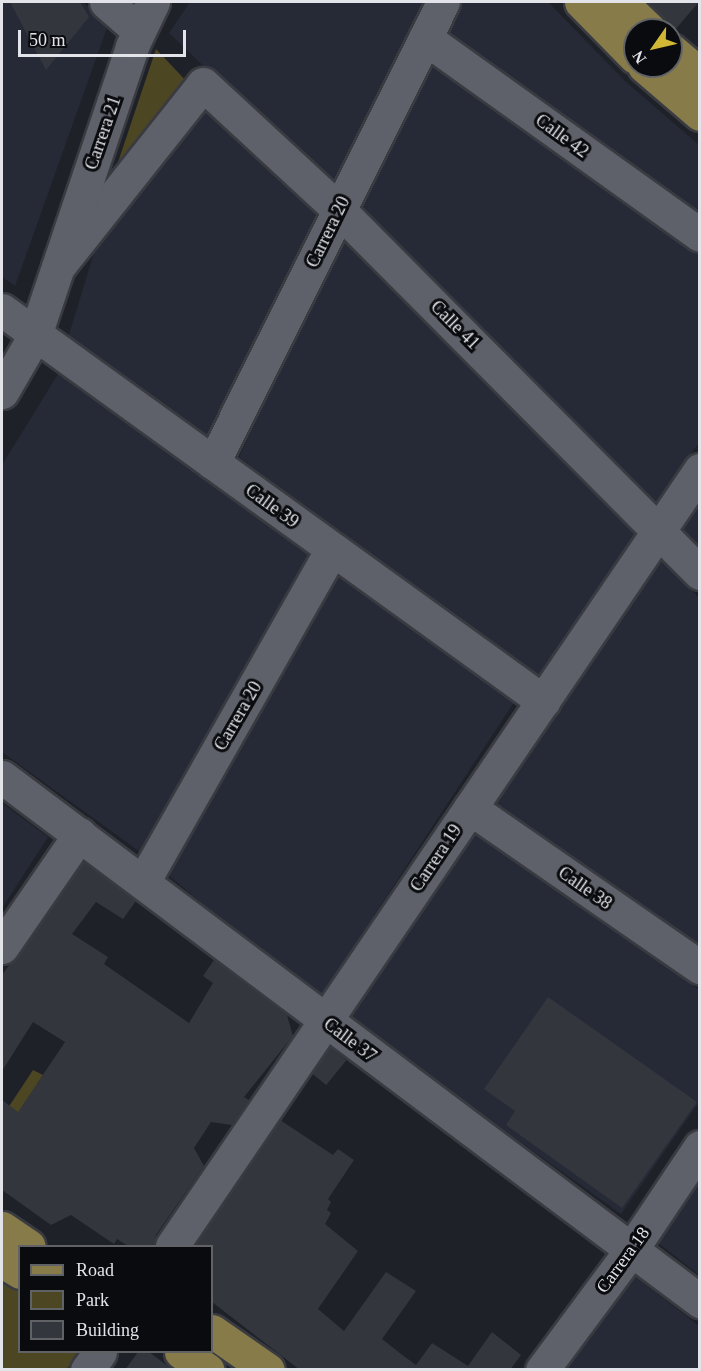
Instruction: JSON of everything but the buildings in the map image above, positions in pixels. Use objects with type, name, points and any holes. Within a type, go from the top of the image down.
[{"type":"main road","points":[[581,2],[623,45]]},
{"type":"main road","points":[[621,2],[638,18]]},
{"type":"main road","points":[[683,60],[699,74]]},
{"type":"main road","points":[[658,78],[699,114]]},
{"type":"main road","points":[[2,1228],[28,1245]]},
{"type":"main road","points":[[2,1261],[18,1271]]},
{"type":"main road","points":[[213,1332],[268,1370]]},
{"type":"main road","points":[[182,1353],[208,1370]]},
{"type":"street","points":[[106,2],[146,16]]},
{"type":"street","name":"Carrera 20","points":[[213,464],[443,2]]},
{"type":"street","name":"Carrera 21","points":[[2,392],[35,335],[146,16]]},
{"type":"street","name":"Calle 42","points":[[425,38],[699,235]]},
{"type":"street","name":"Carrera 21","points":[[58,267],[203,84]]},
{"type":"street","name":"Calle 41","points":[[203,84],[339,210],[660,530],[699,573]]},
{"type":"street","name":"Calle 39","points":[[2,310],[543,701]]},
{"type":"street","name":"Carrera 19","points":[[173,1245],[699,470]]},
{"type":"street","name":"Carrera 20","points":[[143,882],[332,549]]},
{"type":"street","name":"Calle 37","points":[[2,777],[699,1301]]},
{"type":"street","name":"Calle 38","points":[[470,808],[699,967]]},
{"type":"street","points":[[2,947],[80,834]]},
{"type":"street","name":"Carrera 18","points":[[542,1370],[631,1250],[699,1147]]},
{"type":"street","points":[[87,1370],[99,1353]]},
{"type":"shaded area","points":[[2,2],[83,2],[108,25],[15,286],[2,277]]},
{"type":"shaded area","points":[[190,2],[427,2],[334,191],[169,33]]},
{"type":"shaded area","points":[[457,2],[548,2],[626,82],[699,145],[699,218],[443,34]]},
{"type":"shaded area","points":[[432,63],[699,255],[699,442],[655,509],[359,202]]},
{"type":"shaded area","points":[[202,108],[322,211],[208,444],[68,338],[99,236]]},
{"type":"shaded area","points":[[346,228],[643,530],[539,679],[239,457]]},
{"type":"shaded area","points":[[58,374],[313,557],[147,857],[2,752],[2,465]]},
{"type":"shaded area","points":[[699,492],[699,554],[676,529]]},
{"type":"shaded area","points":[[659,554],[699,598],[699,953],[489,804]]},
{"type":"shaded area","points":[[337,570],[518,696],[318,1001],[166,873]]},
{"type":"shaded area","points":[[2,803],[48,837],[2,908]]},
{"type":"shaded area","points":[[472,828],[699,990],[699,1102],[621,1214],[340,1013]]},
{"type":"shaded area","points":[[699,1179],[699,1275],[657,1242]]},
{"type":"shaded area","points":[[633,1275],[699,1326],[699,1369],[563,1370]]},
{"type":"green space","points":[[156,49],[189,84],[108,192]]},
{"type":"green space","points":[[33,1070],[43,1075],[2,1138],[2,1113],[4,1114]]},
{"type":"green space","points":[[2,1278],[18,1289],[18,1353],[78,1353],[67,1369],[2,1369]]}]
